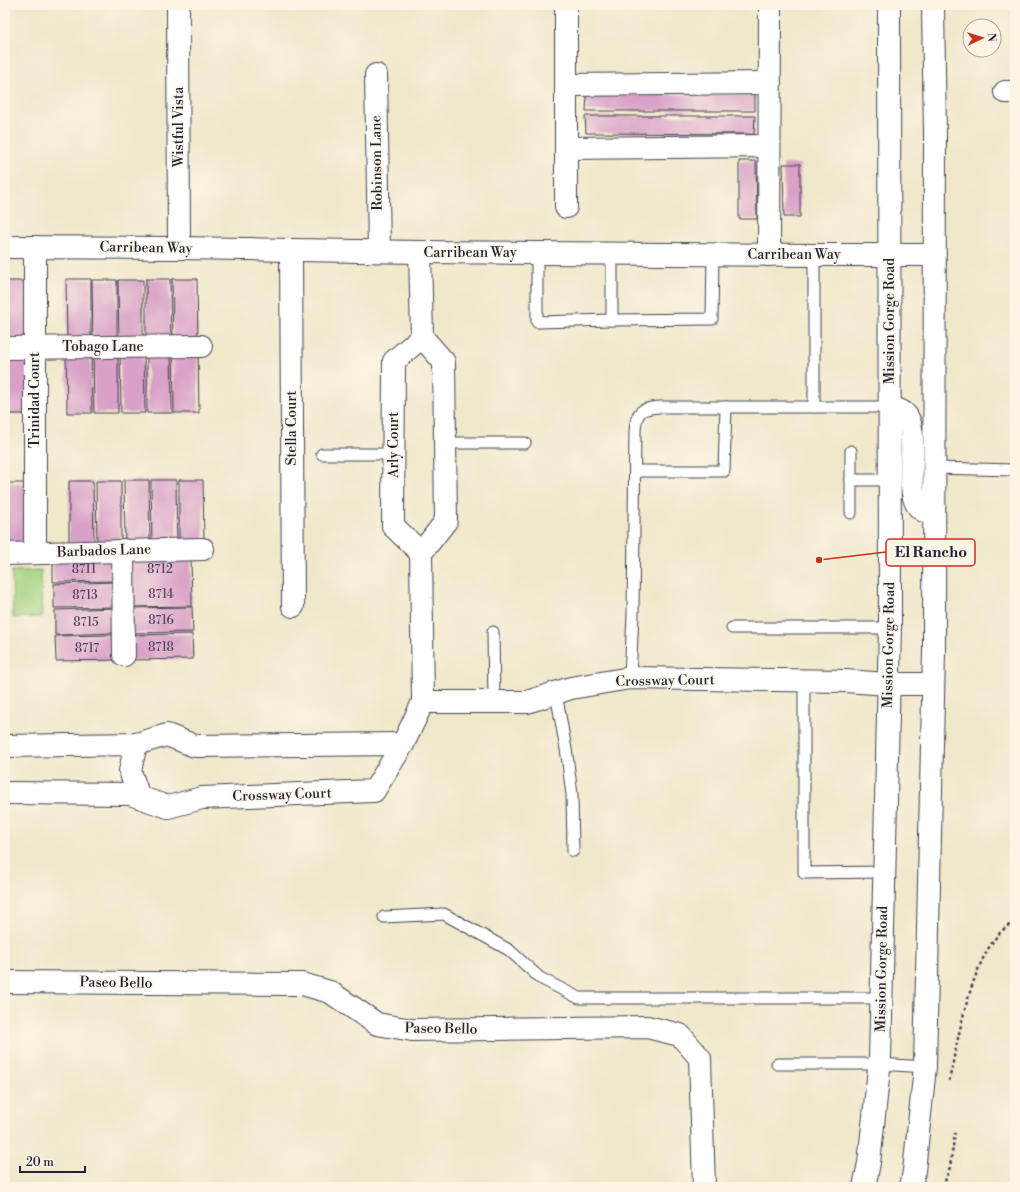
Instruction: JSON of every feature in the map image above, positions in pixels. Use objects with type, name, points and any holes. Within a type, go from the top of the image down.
[{"type":"street","name":"Wistful Vista","points":[[178,5],[179,248]]},
{"type":"street","points":[[566,5],[566,207]]},
{"type":"street","points":[[769,255],[770,5]]},
{"type":"street","name":"Mission Gorge Road","points":[[864,1187],[869,1162],[879,1064],[890,628],[888,5]]},
{"type":"street","points":[[911,1187],[926,1067],[933,684],[933,5]]},
{"type":"street","name":"Robinson Lane","points":[[376,75],[379,252]]},
{"type":"street","points":[[566,85],[770,83]]},
{"type":"street","points":[[566,148],[769,146]]},
{"type":"street","name":"Carribean Way","points":[[5,247],[814,256],[934,255]]},
{"type":"street","name":"Trinidad Court","points":[[35,247],[35,553]]},
{"type":"street","name":"Stella Court","points":[[292,250],[293,606]]},
{"type":"street","points":[[420,252],[422,338],[444,362],[446,521],[421,553],[423,702]]},
{"type":"street","name":"Arly Court","points":[[421,553],[393,526],[394,361],[422,338]]},
{"type":"street","name":"Tobago Lane","points":[[5,348],[201,346]]},
{"type":"street","points":[[890,407],[904,412],[912,423],[913,493],[916,505],[923,511],[934,512]]},
{"type":"street","name":"Barbados Lane","points":[[5,554],[203,549]]},
{"type":"street","points":[[123,550],[124,655]]},
{"type":"street","name":"Crossway Court","points":[[5,793],[130,794],[168,807],[202,798],[374,791],[398,751],[423,702],[527,702],[571,688],[630,678],[846,681],[888,684],[933,684]]},
{"type":"street","points":[[5,746],[136,744],[167,735],[195,746],[398,751]]},
{"type":"street","points":[[136,744],[130,771],[139,797]]},
{"type":"street","name":"Paseo Bello","points":[[5,982],[302,984],[330,992],[377,1024],[412,1030],[647,1027],[680,1035],[700,1058],[704,1187]]},
{"type":"lane","points":[[537,253],[537,322],[712,319],[713,255]]},
{"type":"lane","points":[[612,254],[612,320]]},
{"type":"lane","points":[[814,256],[814,407]]},
{"type":"lane","points":[[630,678],[633,615],[636,419],[640,412],[645,409],[660,407],[890,407]]},
{"type":"lane","points":[[635,471],[724,471],[726,407]]},
{"type":"lane","points":[[445,443],[525,443]]},
{"type":"lane","points":[[851,451],[851,512]]},
{"type":"lane","points":[[322,454],[394,454]]},
{"type":"lane","points":[[934,468],[1015,470]]},
{"type":"lane","points":[[851,480],[890,480]]},
{"type":"lane","points":[[732,628],[890,628]]},
{"type":"lane","points":[[493,632],[494,702]]},
{"type":"lane","points":[[804,681],[804,873],[884,872]]},
{"type":"lane","points":[[556,692],[572,795],[573,851]]},
{"type":"lane","points":[[384,917],[444,914],[509,950],[540,978],[579,998],[881,998]]},
{"type":"lane","points":[[777,1064],[879,1064],[926,1067]]},
{"type":"path","points":[[949,1081],[971,986],[982,959],[996,938],[1008,925],[1015,922]]},
{"type":"path","points":[[943,1187],[950,1167],[955,1133]]},
{"type":"green space","points":[[41,570],[42,617],[13,618],[12,571]]},
{"type":"building","points":[[587,94],[755,94],[755,111],[586,111]]},
{"type":"building","points":[[585,116],[755,116],[754,134],[586,133]]},
{"type":"building","points":[[739,161],[756,161],[757,219],[739,219]]},
{"type":"building","points":[[783,164],[800,164],[800,217],[784,217]]},
{"type":"building","points":[[66,279],[91,279],[91,341],[67,341]]},
{"type":"building","points":[[146,279],[170,279],[171,342],[146,342]]},
{"type":"building","points":[[172,279],[197,279],[198,342],[173,341]]},
{"type":"building","points":[[92,280],[117,280],[117,343],[93,343]]},
{"type":"building","points":[[118,280],[143,280],[143,343],[119,343]]},
{"type":"building","points":[[7,281],[31,281],[32,344],[8,344]]},
{"type":"building","points":[[66,350],[91,350],[92,413],[67,413]]},
{"type":"building","points":[[118,350],[118,413],[94,413],[93,351]]},
{"type":"building","points":[[120,350],[144,350],[145,413],[121,413]]},
{"type":"building","points":[[171,350],[172,413],[147,413],[147,351]]},
{"type":"building","points":[[173,350],[198,350],[199,413],[174,413]]},
{"type":"building","points":[[31,351],[32,414],[7,414],[7,352]]},
{"type":"building","points":[[124,480],[149,480],[150,542],[125,543]]},
{"type":"building","points":[[151,480],[176,480],[177,543],[152,543]]},
{"type":"building","points":[[179,480],[203,480],[204,543],[179,543]]},
{"type":"building","points":[[69,481],[93,481],[94,543],[69,543]]},
{"type":"building","points":[[96,481],[121,481],[121,544],[97,544]]},
{"type":"building","points":[[6,483],[31,483],[32,546],[7,546]]},
{"type":"building","points":[[115,556],[116,581],[53,582],[53,557]]},
{"type":"building","points":[[191,556],[192,606],[129,607],[129,583],[135,582],[129,582],[129,557]]},
{"type":"building","points":[[116,582],[117,607],[54,608],[54,584]]},
{"type":"building","points":[[192,607],[193,632],[130,633],[130,608]]},
{"type":"building","points":[[117,608],[117,633],[55,635],[55,610]]},
{"type":"building","points":[[192,634],[193,659],[130,660],[130,635]]},
{"type":"building","points":[[118,635],[118,660],[56,661],[55,636]]},
{"type":"place","name":"El Rancho","points":[[819,560]]}]
